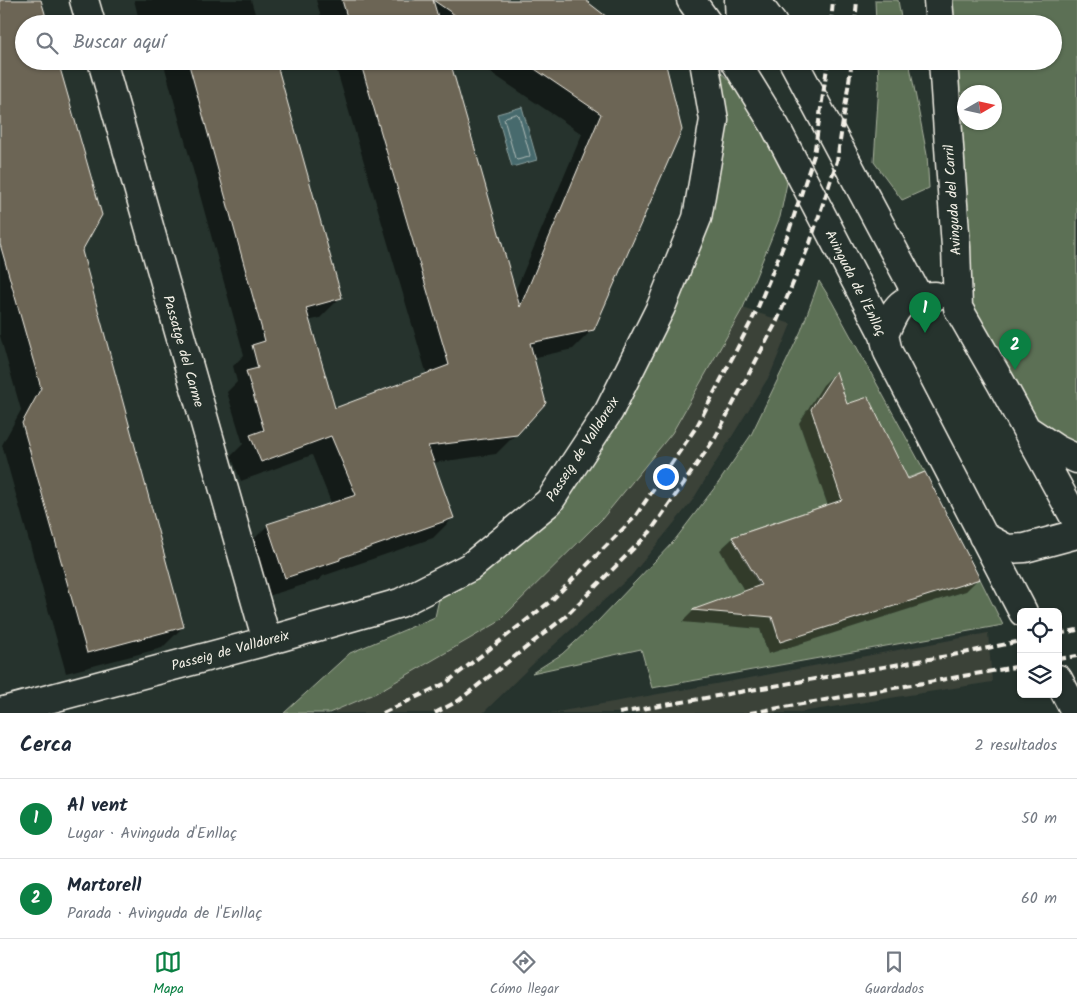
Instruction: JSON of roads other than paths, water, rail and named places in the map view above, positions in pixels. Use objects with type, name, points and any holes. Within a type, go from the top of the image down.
[{"type":"street","points":[[84,0],[88,15]]},
{"type":"street","points":[[674,0],[682,15]]},
{"type":"street","points":[[691,0],[702,15]]},
{"type":"street","points":[[739,0],[740,15]]},
{"type":"street","points":[[755,0],[766,15]]},
{"type":"street","points":[[772,0],[775,15]]},
{"type":"street","points":[[938,0],[939,15]]},
{"type":"street","name":"Passatge del Carme","points":[[105,70],[267,641]]},
{"type":"street","name":"Passeig de Valldoreix","points":[[0,712],[267,641],[400,603],[470,567],[549,502],[609,411],[661,307],[697,218],[714,120],[706,70]]},
{"type":"street","name":"Avinguda de l'Enllaç","points":[[744,70],[884,336],[888,352],[1021,608]]},
{"type":"street","points":[[798,70],[918,296]]},
{"type":"street","name":"Avinguda del Carril","points":[[944,70],[956,247],[958,308]]},
{"type":"street","points":[[884,336],[892,316],[900,304],[918,296],[937,296],[958,308],[1071,511],[1060,531],[1044,543]]},
{"type":"street","points":[[1026,429],[1056,449],[1077,459]]},
{"type":"street","points":[[983,536],[1008,550],[1025,548],[1077,534]]},
{"type":"street","points":[[1062,687],[1076,713]]},
{"type":"water","points":[[522,107],[537,160],[512,167],[497,114]]},
{"type":"railway","points":[[832,15],[833,0]]},
{"type":"railway","points":[[856,15],[857,0]]},
{"type":"railway","points":[[383,713],[446,683],[551,601],[634,518],[697,426],[756,312],[788,234],[814,155],[827,70]]},
{"type":"railway","points":[[435,713],[458,701],[565,617],[650,532],[715,438],[777,321],[810,243],[837,161],[851,70]]},
{"type":"railway","points":[[1062,633],[1077,630]]},
{"type":"railway","points":[[619,713],[964,653],[1017,642]]},
{"type":"railway","points":[[1062,658],[1077,656]]},
{"type":"railway","points":[[750,713],[1017,667]]},
{"type":"place","name":"Al vent","points":[[925,333]]},
{"type":"place","name":"Martorell","points":[[1015,370]]}]
